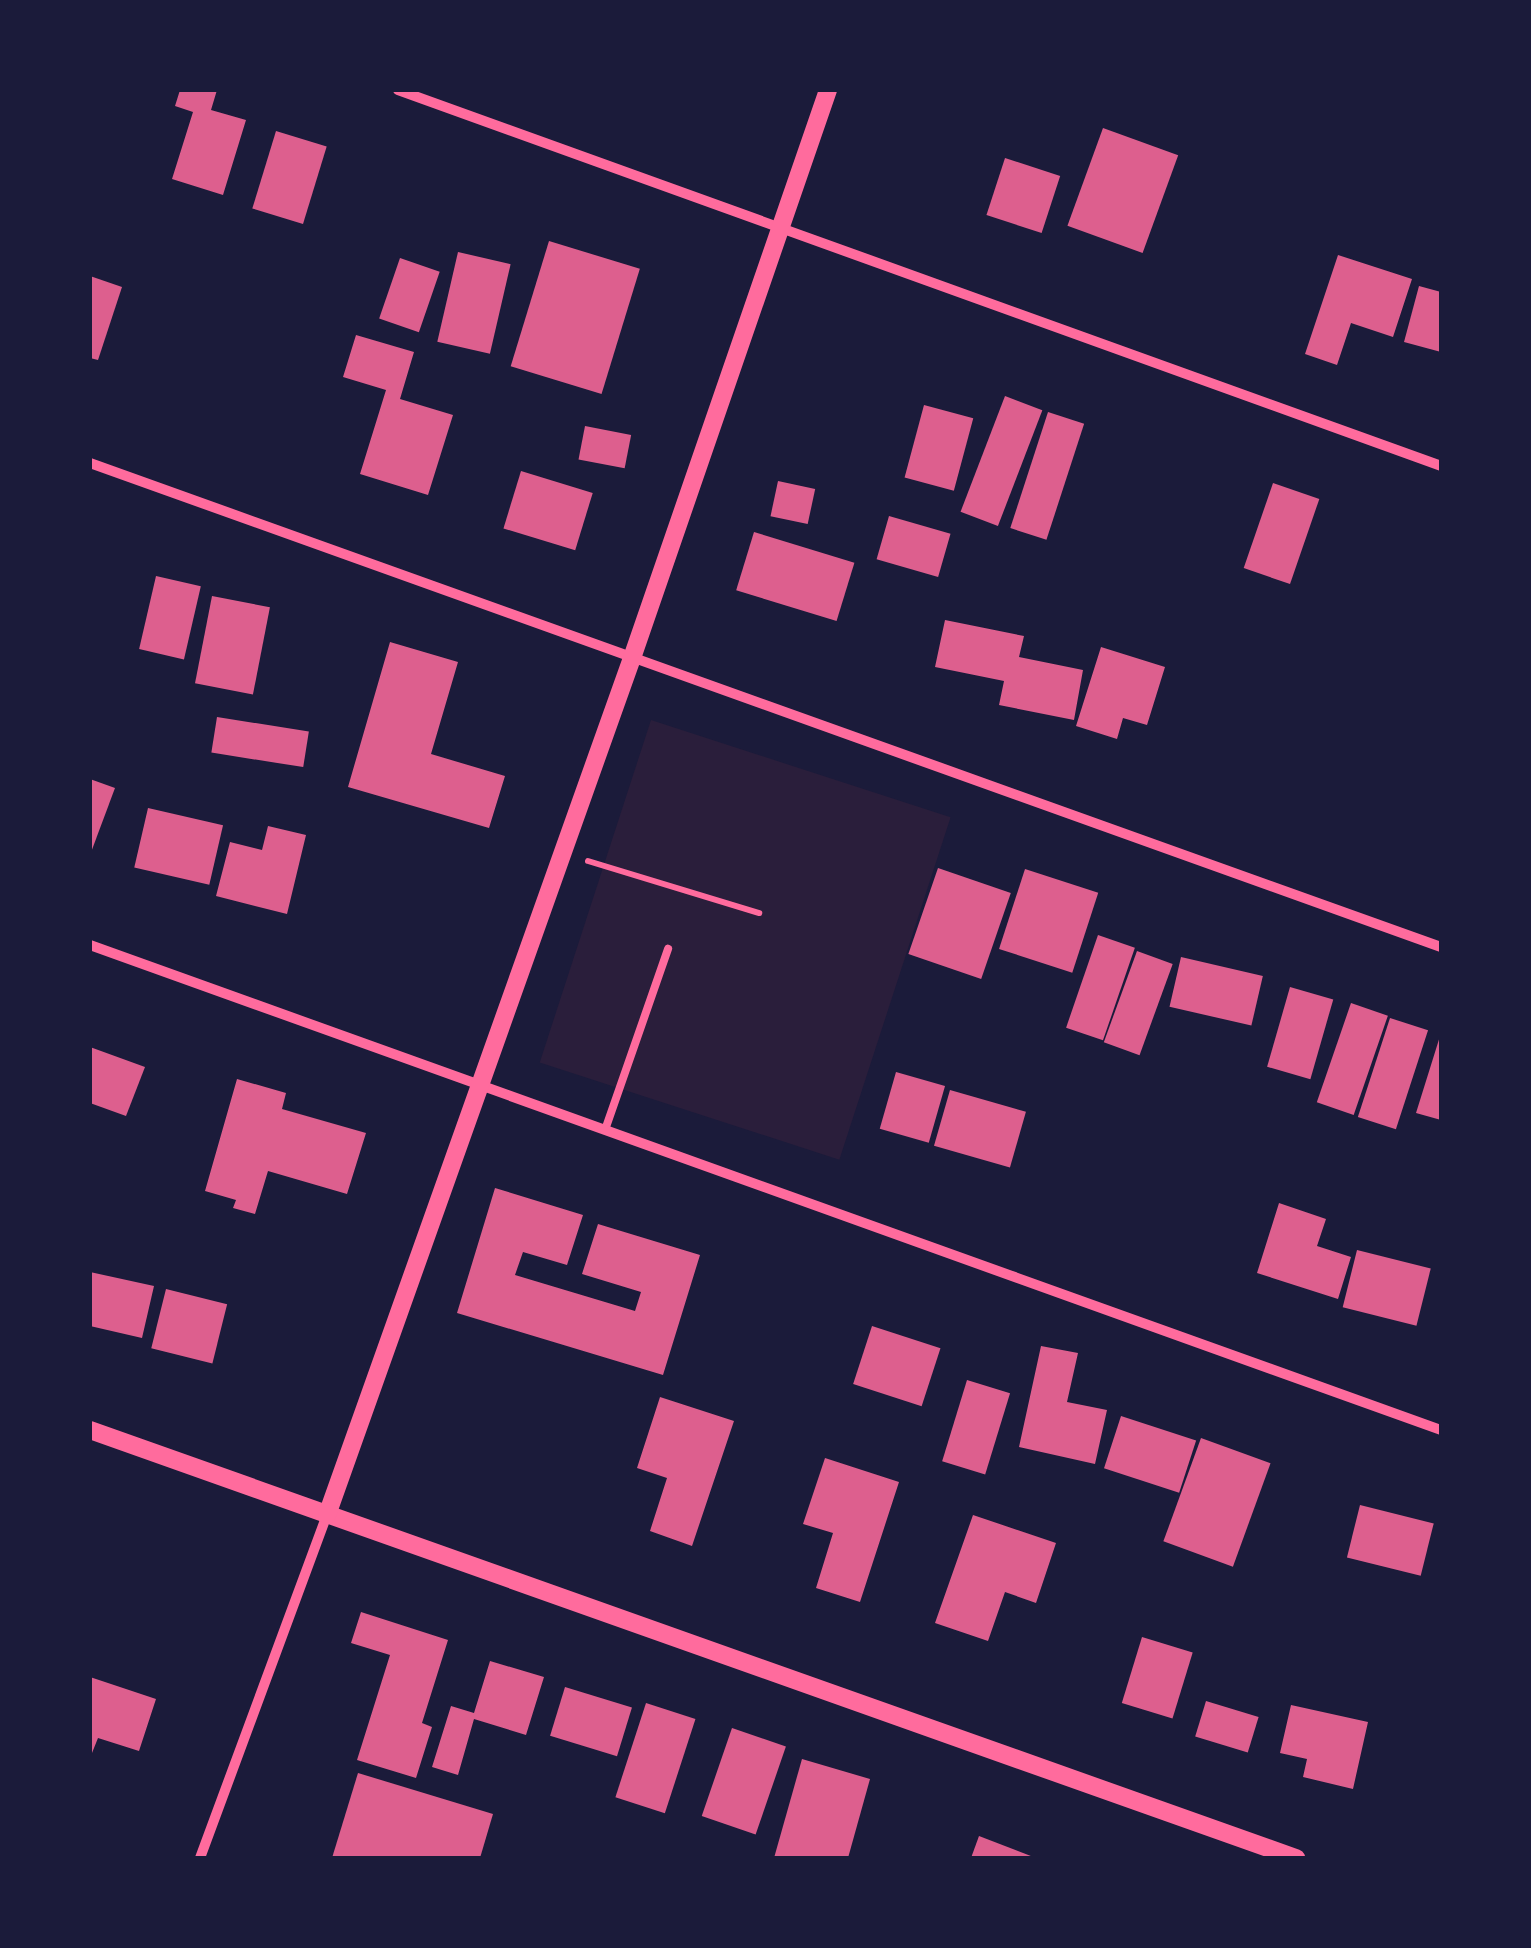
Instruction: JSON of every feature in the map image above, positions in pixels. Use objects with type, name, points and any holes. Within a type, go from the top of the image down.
[{"type":"street","points":[[398,90],[1441,466]]},
{"type":"street","points":[[200,1858],[327,1515],[632,658],[828,90]]},
{"type":"street","points":[[90,463],[1441,947]]},
{"type":"street","points":[[90,945],[1441,1430]]},
{"type":"street","points":[[90,1430],[1296,1858]]},
{"type":"lane","points":[[605,1130],[668,949]]},
{"type":"path","points":[[562,853],[760,913]]},
{"type":"shaded area","points":[[651,720],[951,817],[839,1160],[540,1062]]},
{"type":"building","points":[[180,90],[217,90],[211,110],[246,120],[223,195],[172,179],[193,112],[175,106]]},
{"type":"building","points":[[1103,128],[1178,155],[1143,253],[1067,226]]},
{"type":"building","points":[[276,131],[327,146],[303,224],[252,208]]},
{"type":"building","points":[[1005,158],[1060,176],[1042,233],[986,215]]},
{"type":"building","points":[[549,241],[640,269],[602,394],[511,366]]},
{"type":"building","points":[[458,252],[511,264],[490,354],[437,342]]},
{"type":"building","points":[[1338,255],[1412,279],[1393,337],[1351,323],[1337,365],[1305,354]]},
{"type":"building","points":[[400,258],[440,272],[419,332],[379,319]]},
{"type":"building","points":[[90,276],[122,287],[98,360],[90,358]]},
{"type":"building","points":[[1419,286],[1441,292],[1441,352],[1404,342]]},
{"type":"building","points":[[356,335],[414,352],[400,399],[453,415],[428,495],[360,474],[386,390],[343,377]]},
{"type":"building","points":[[1005,396],[1042,410],[998,526],[961,512]]},
{"type":"building","points":[[924,405],[973,418],[954,491],[905,477]]},
{"type":"building","points":[[1048,412],[1084,424],[1046,540],[1010,528]]},
{"type":"building","points":[[585,426],[631,435],[625,468],[579,459]]},
{"type":"building","points":[[521,471],[593,493],[575,550],[503,528]]},
{"type":"building","points":[[778,481],[815,489],[808,524],[771,516]]},
{"type":"building","points":[[1273,483],[1319,499],[1290,584],[1244,568]]},
{"type":"building","points":[[889,516],[951,534],[938,577],[877,559]]},
{"type":"building","points":[[754,532],[854,563],[837,621],[736,590]]},
{"type":"building","points":[[156,576],[201,586],[184,659],[139,649]]},
{"type":"building","points":[[212,596],[270,607],[253,695],[195,683]]},
{"type":"building","points":[[945,620],[1024,636],[1019,657],[1083,670],[1074,720],[999,705],[1004,681],[935,667]]},
{"type":"building","points":[[390,642],[458,662],[431,754],[505,776],[489,828],[348,787]]},
{"type":"building","points":[[1101,647],[1165,667],[1147,725],[1123,718],[1117,739],[1076,726]]},
{"type":"building","points":[[217,717],[309,732],[303,767],[211,753]]},
{"type":"building","points":[[90,779],[115,788],[90,855]]},
{"type":"building","points":[[148,808],[223,825],[209,885],[134,867]]},
{"type":"building","points":[[268,826],[306,835],[287,914],[216,896],[230,842],[262,850]]},
{"type":"building","points":[[938,868],[1011,893],[981,979],[908,954]]},
{"type":"building","points":[[1025,869],[1098,893],[1072,973],[999,949]]},
{"type":"building","points":[[1098,935],[1135,948],[1103,1040],[1066,1028]]},
{"type":"building","points":[[1137,951],[1173,964],[1140,1055],[1104,1042]]},
{"type":"building","points":[[1181,957],[1263,976],[1251,1026],[1170,1007]]},
{"type":"building","points":[[1290,987],[1333,999],[1310,1079],[1267,1067]]},
{"type":"building","points":[[1351,1003],[1388,1016],[1354,1115],[1317,1102]]},
{"type":"building","points":[[1390,1018],[1428,1030],[1396,1129],[1358,1117]]},
{"type":"building","points":[[1441,1033],[1441,1120],[1416,1113]]},
{"type":"building","points":[[90,1047],[145,1067],[126,1116],[90,1103]]},
{"type":"building","points":[[896,1072],[945,1086],[929,1143],[880,1129]]},
{"type":"building","points":[[237,1079],[286,1093],[282,1109],[366,1133],[347,1194],[268,1171],[255,1214],[233,1208],[236,1200],[205,1191]]},
{"type":"building","points":[[950,1090],[1026,1112],[1010,1168],[934,1146]]},
{"type":"building","points":[[495,1188],[583,1215],[567,1265],[523,1252],[515,1275],[635,1311],[641,1292],[582,1274],[598,1224],[700,1255],[663,1375],[457,1313]]},
{"type":"building","points":[[1279,1203],[1326,1219],[1317,1246],[1351,1257],[1338,1299],[1257,1273]]},
{"type":"building","points":[[1357,1250],[1431,1268],[1416,1326],[1343,1307]]},
{"type":"building","points":[[90,1272],[154,1286],[142,1338],[90,1326]]},
{"type":"building","points":[[166,1289],[227,1304],[212,1363],[151,1348]]},
{"type":"building","points":[[872,1326],[940,1348],[922,1406],[853,1384]]},
{"type":"building","points":[[1041,1346],[1078,1353],[1067,1402],[1107,1410],[1095,1464],[1019,1447]]},
{"type":"building","points":[[967,1380],[1010,1393],[985,1474],[942,1461]]},
{"type":"building","points":[[660,1397],[734,1421],[692,1546],[650,1531],[667,1478],[637,1468]]},
{"type":"building","points":[[1121,1416],[1196,1440],[1179,1493],[1104,1468]]},
{"type":"building","points":[[1201,1438],[1271,1463],[1233,1567],[1163,1541]]},
{"type":"building","points":[[825,1458],[899,1482],[860,1602],[816,1588],[833,1533],[803,1524]]},
{"type":"building","points":[[1360,1505],[1434,1523],[1421,1576],[1347,1557]]},
{"type":"building","points":[[973,1515],[1056,1543],[1036,1603],[1005,1592],[988,1641],[935,1623]]},
{"type":"building","points":[[361,1612],[448,1640],[422,1723],[432,1727],[416,1778],[357,1760],[390,1655],[351,1643]]},
{"type":"building","points":[[1142,1637],[1193,1652],[1173,1718],[1122,1703]]},
{"type":"building","points":[[490,1661],[544,1677],[526,1735],[474,1719],[458,1775],[432,1767],[451,1706],[474,1713]]},
{"type":"building","points":[[90,1677],[156,1699],[139,1751],[98,1738],[90,1758]]},
{"type":"building","points":[[565,1687],[632,1707],[617,1756],[550,1736]]},
{"type":"building","points":[[1206,1701],[1259,1717],[1248,1752],[1195,1736]]},
{"type":"building","points":[[646,1703],[695,1719],[665,1813],[615,1797]]},
{"type":"building","points":[[1291,1705],[1368,1722],[1353,1789],[1303,1777],[1307,1759],[1280,1753]]},
{"type":"building","points":[[732,1728],[786,1747],[756,1834],[702,1816]]},
{"type":"building","points":[[802,1759],[870,1779],[848,1858],[774,1858]]},
{"type":"building","points":[[358,1773],[493,1814],[480,1858],[332,1858]]},
{"type":"building","points":[[979,1836],[1036,1858],[971,1858]]}]
